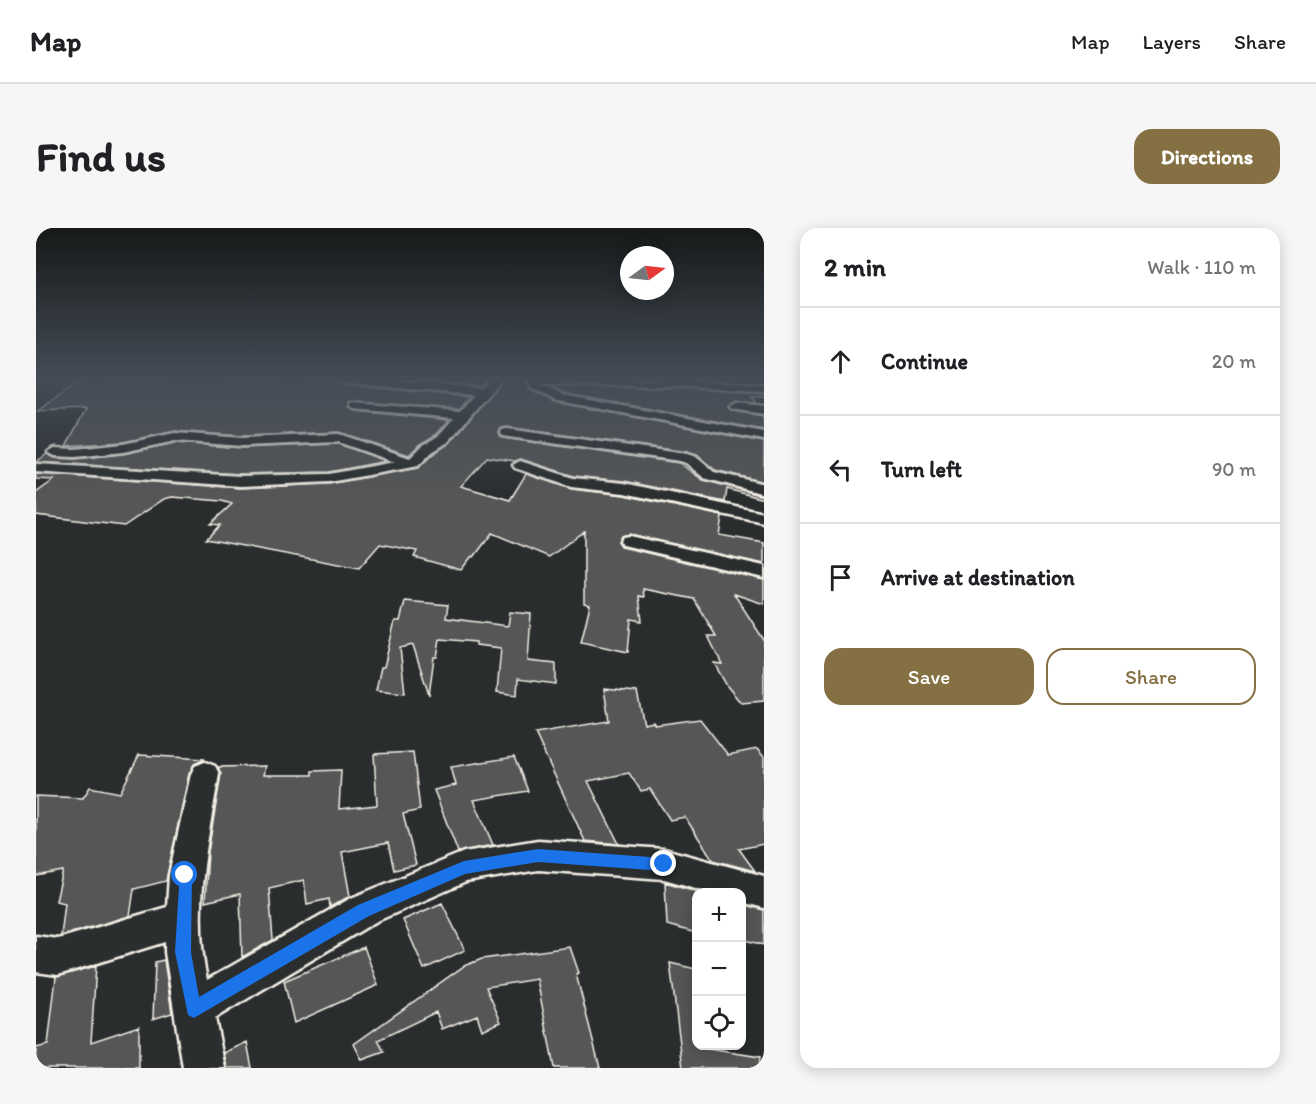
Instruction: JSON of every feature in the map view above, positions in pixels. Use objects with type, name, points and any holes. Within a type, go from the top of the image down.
[{"type":"street","points":[[36,468],[241,481],[329,478],[413,463],[427,449],[443,439],[460,418]]},
{"type":"street","points":[[665,418],[764,436]]},
{"type":"street","points":[[507,433],[682,457],[691,460],[709,475],[764,489]]},
{"type":"street","points":[[55,452],[75,453],[123,448],[175,437],[242,442],[339,438],[413,463]]},
{"type":"street","points":[[520,465],[571,482],[624,488],[764,518]]},
{"type":"street","points":[[629,541],[764,572]]},
{"type":"street","points":[[204,1068],[183,952],[185,875],[205,774]]},
{"type":"street","points":[[194,1009],[363,910],[464,867],[538,855],[664,864],[764,892]]},
{"type":"street","points":[[36,954],[58,957],[184,919]]},
{"type":"building","points":[[81,418],[449,420],[437,434],[420,444],[409,455],[339,432],[242,436],[175,431],[123,442],[66,446]]},
{"type":"building","points":[[471,418],[640,418],[764,442],[764,482],[715,470],[697,455],[687,452],[507,427],[502,428],[499,432],[502,438],[679,463],[703,480],[764,496],[764,499],[727,489],[725,502],[624,481],[573,476],[521,459],[515,461],[487,457],[461,486],[510,500],[526,474],[571,489],[624,495],[722,516],[719,535],[764,543],[764,564],[629,534],[621,536],[618,541],[622,547],[764,580],[764,604],[734,594],[764,640],[764,701],[741,703],[727,686],[714,663],[722,664],[708,636],[716,636],[694,599],[643,589],[644,597],[639,596],[642,621],[631,619],[628,652],[581,642],[590,605],[584,603],[584,531],[549,557],[492,533],[461,570],[414,557],[417,551],[380,544],[359,568],[206,539],[220,525],[210,524],[232,504],[222,501],[172,497],[164,499],[124,526],[36,515],[36,493],[54,480],[36,479],[36,474],[241,488],[329,484],[418,468],[450,443]]},
{"type":"building","points":[[700,418],[763,418],[764,430]]},
{"type":"building","points":[[175,443],[242,448],[338,444],[386,461],[329,472],[241,474],[36,462],[47,454],[55,458],[75,459],[123,454]]},
{"type":"building","points":[[405,601],[448,605],[446,618],[508,626],[510,612],[531,614],[528,661],[556,664],[556,684],[518,679],[517,695],[497,692],[501,648],[476,645],[476,642],[440,639],[437,657],[434,657],[429,695],[413,645],[400,648],[405,693],[376,690],[395,621],[400,621]]},
{"type":"building","points":[[604,689],[637,692],[644,724],[653,722],[655,725],[700,719],[728,755],[757,749],[764,757],[764,844],[739,849],[755,871],[713,860],[685,817],[670,820],[650,789],[641,791],[629,773],[588,781],[619,844],[585,841],[535,733],[609,721]]},
{"type":"building","points":[[413,752],[420,810],[403,814],[416,865],[394,870],[388,843],[342,852],[350,896],[330,907],[329,899],[307,904],[304,880],[269,888],[273,940],[242,957],[240,894],[205,902],[208,852],[221,774],[218,767],[265,766],[263,775],[312,775],[312,771],[341,770],[339,809],[377,805],[374,754]]},
{"type":"building","points":[[139,755],[205,759],[194,764],[189,774],[166,881],[134,889],[130,916],[61,936],[65,903],[56,901],[63,871],[36,876],[36,796],[83,798],[90,787],[120,793]]},
{"type":"building","points":[[514,757],[528,791],[474,800],[493,845],[458,852],[434,790],[456,785],[451,767]]},
{"type":"building","points":[[665,882],[692,890],[692,932],[667,925]]},
{"type":"building","points":[[442,903],[465,950],[424,969],[403,920]]},
{"type":"building","points":[[746,905],[764,910],[764,945],[746,940]]},
{"type":"building","points":[[364,947],[378,985],[294,1023],[284,981]]},
{"type":"building","points":[[570,947],[579,973],[576,974],[600,1068],[554,1068],[537,979],[486,987],[501,1022],[482,1030],[477,1015],[442,1029],[436,1012],[378,1040],[384,1052],[362,1060],[354,1044],[464,966],[482,959]]},
{"type":"building","points":[[164,960],[172,1013],[153,1019],[155,962]]},
{"type":"building","points":[[670,963],[692,968],[692,1050],[715,1050],[760,1057],[759,1068],[683,1068]]},
{"type":"building","points":[[96,966],[91,1042],[139,1026],[139,1068],[36,1068],[36,1048],[48,1045],[56,977]]},
{"type":"building","points":[[247,1042],[252,1068],[227,1068],[224,1053]]},
{"type":"route","points":[[185,875],[183,952],[194,1009],[363,910],[464,867],[538,855],[664,864]]}]
